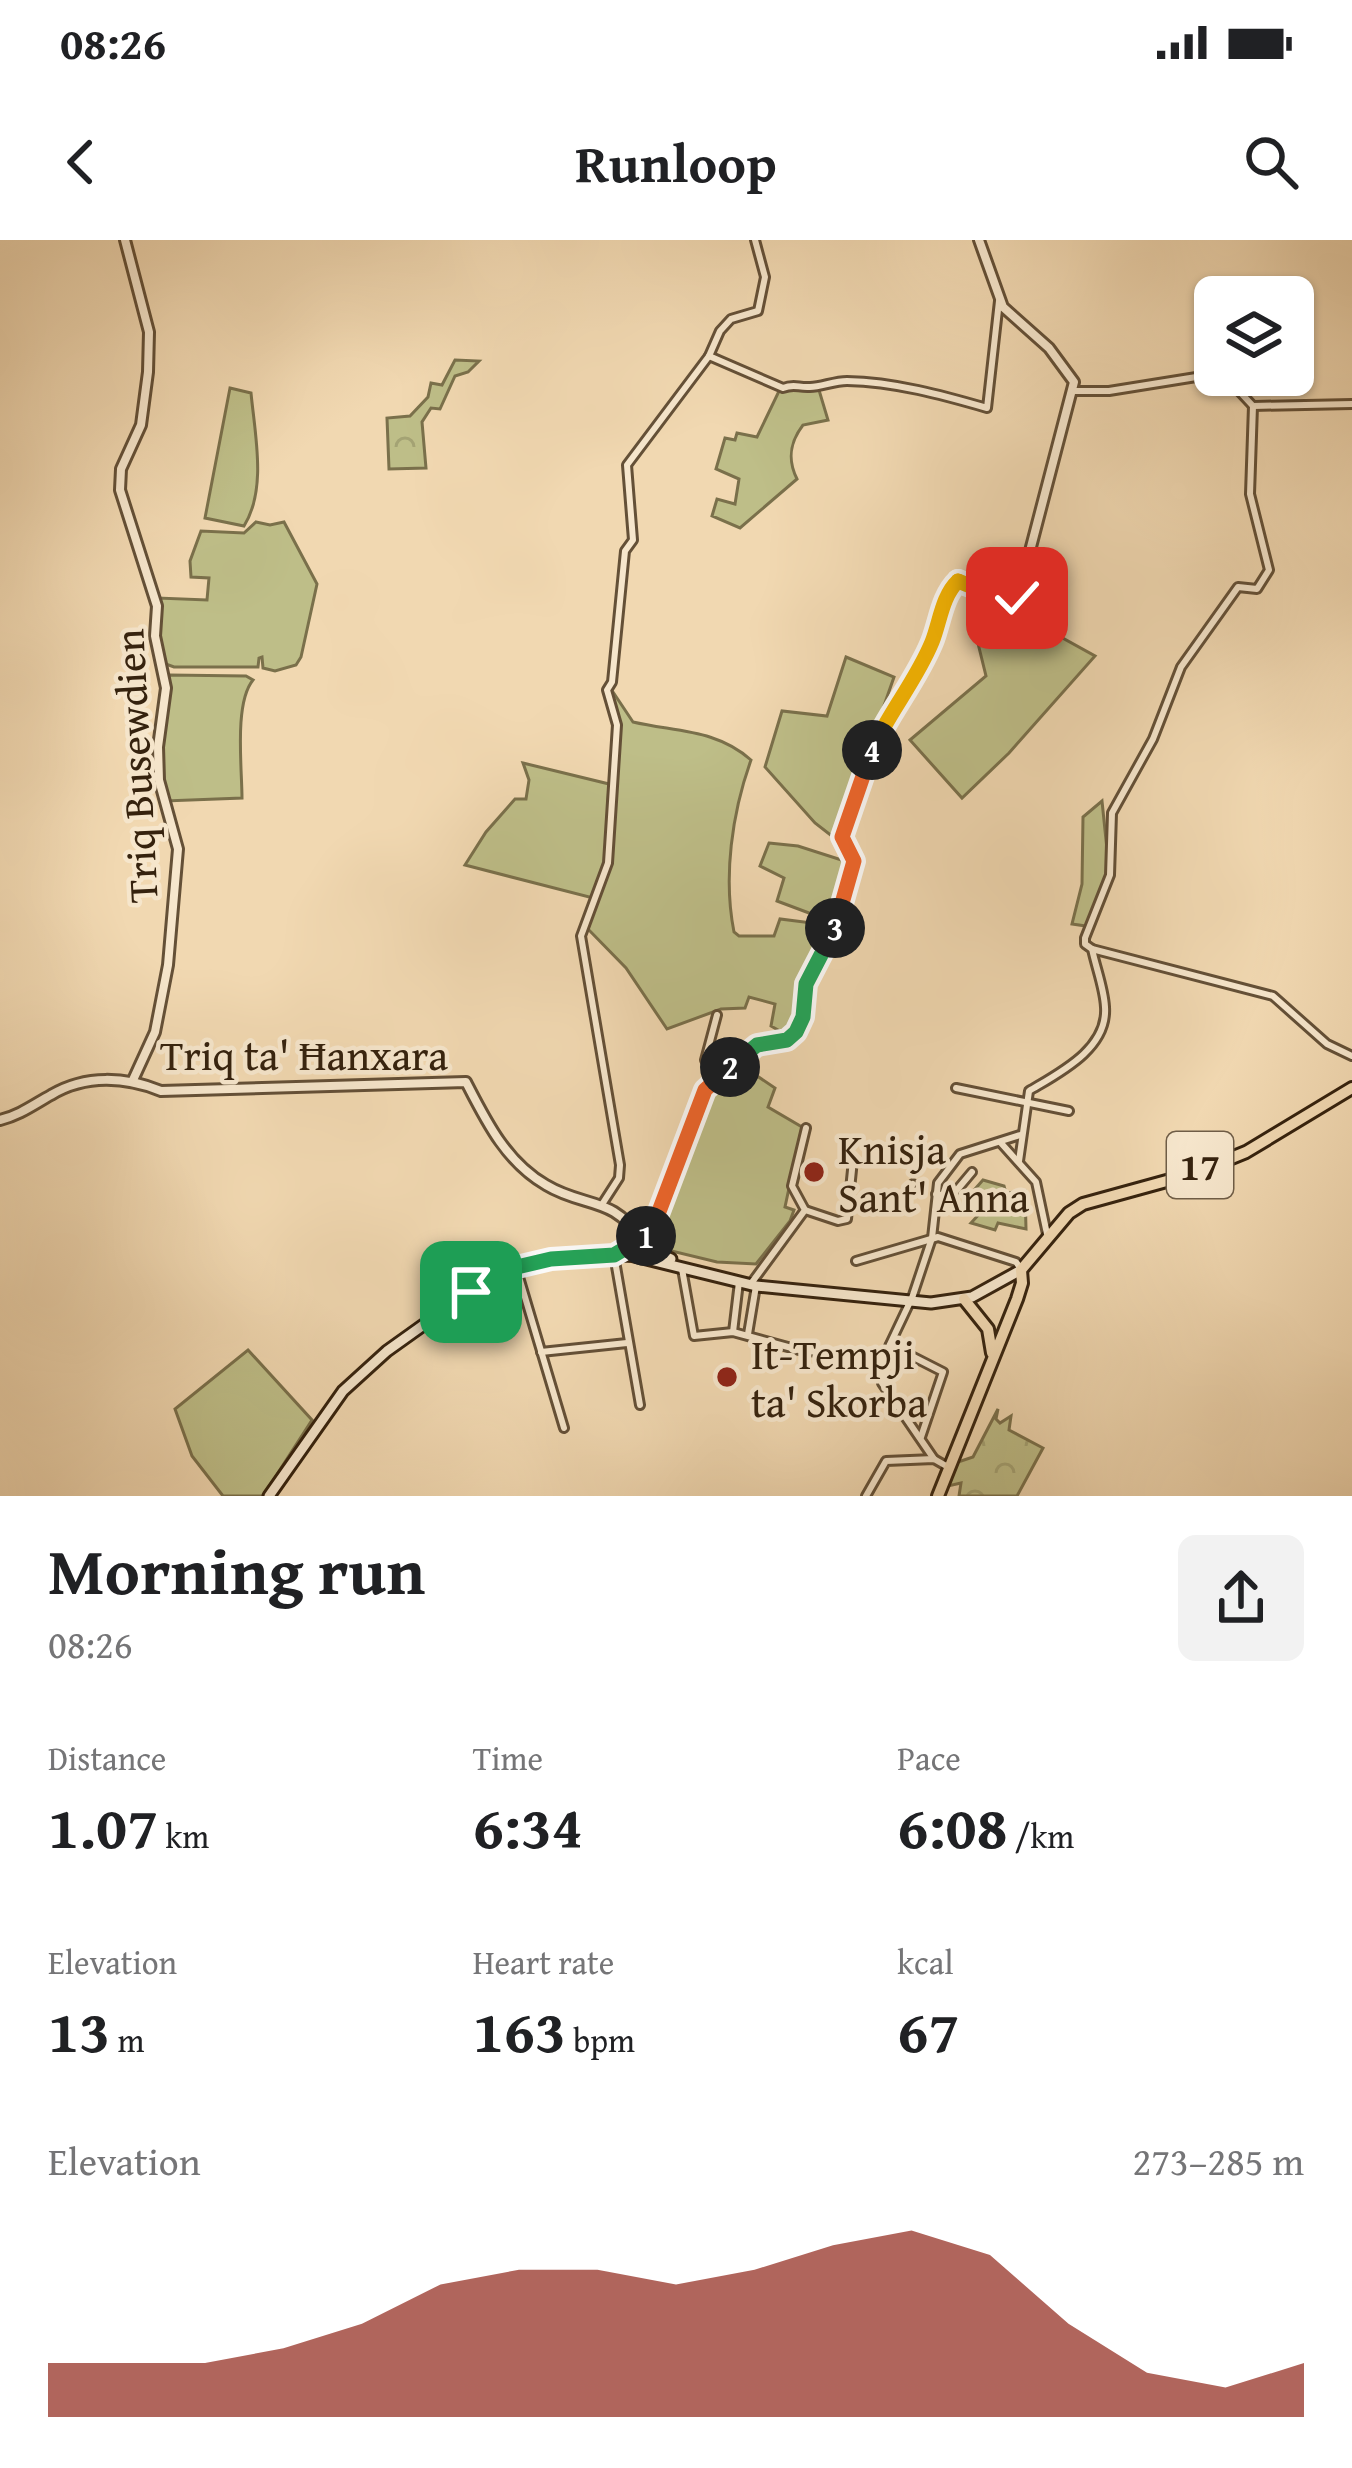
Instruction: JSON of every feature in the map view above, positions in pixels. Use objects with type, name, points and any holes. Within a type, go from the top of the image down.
[{"type":"main road","name":"17","points":[[938,1496],[1022,1283],[1021,1268],[1065,1210],[1081,1199],[1190,1170],[1244,1147],[1352,1086]]},
{"type":"main road","name":"17","points":[[1021,1268],[1083,1204],[1148,1189],[1246,1152],[1352,1086]]},
{"type":"main road","points":[[639,1247],[681,1267],[749,1283],[910,1300],[964,1299],[1021,1268]]},
{"type":"main road","points":[[269,1496],[343,1391],[387,1351],[471,1292],[517,1267],[551,1259],[614,1255],[639,1247],[749,1283]]},
{"type":"main road","points":[[910,1300],[979,1291],[1021,1268]]},
{"type":"main road","points":[[964,1299],[988,1329],[1005,1328]]},
{"type":"main road","name":"17","points":[[988,1329],[992,1357]]},
{"type":"street","name":"Triq Busewdien","points":[[125,240],[149,332],[141,424],[121,469],[120,490],[157,606],[155,636],[166,688],[159,780],[178,849],[160,1010],[133,1080]]},
{"type":"street","points":[[601,1206],[621,1171],[581,936],[608,863],[616,725],[607,690],[612,682],[625,551],[633,540],[634,514],[626,473],[630,457],[710,356],[720,331],[731,319],[758,311],[765,277],[755,240]]},
{"type":"street","points":[[639,1247],[655,1222],[702,1096],[714,1079],[753,1048],[787,1040],[800,1026],[806,984],[832,938],[852,872],[854,856],[842,844],[842,837],[872,748],[915,679],[954,584],[964,581],[1010,602],[1017,598],[1074,382],[1049,348],[999,302],[979,240]]},
{"type":"street","points":[[710,356],[783,388],[797,383],[810,388],[842,381],[867,382],[987,408],[999,302]]},
{"type":"street","points":[[1074,391],[1194,379]]},
{"type":"street","points":[[1242,396],[1253,406],[1352,404]]},
{"type":"street","points":[[1253,406],[1250,494],[1269,570],[1256,589],[1238,587],[1184,662],[1153,739],[1112,813],[1110,875],[1085,944],[1273,997],[1328,1044],[1352,1055]]},
{"type":"street","points":[[1019,1161],[1029,1091],[1076,1063],[1102,1027],[1106,1010],[1092,949]]},
{"type":"street","points":[[714,1079],[705,1060],[717,1015]]},
{"type":"street","points":[[0,1120],[76,1084],[133,1080]]},
{"type":"street","name":"Triq ta' Ħanxara","points":[[133,1080],[161,1091],[466,1082],[491,1132],[519,1164],[546,1185],[622,1214],[632,1225],[639,1247]]},
{"type":"street","points":[[956,1088],[1069,1112]]},
{"type":"street","points":[[806,1128],[792,1186],[805,1210],[838,1221],[847,1219],[853,1160]]},
{"type":"street","points":[[934,1459],[882,1383],[883,1359],[932,1238],[938,1183],[960,1154],[1020,1135]]},
{"type":"street","points":[[1001,1143],[1036,1182],[1047,1234]]},
{"type":"street","points":[[936,1194],[951,1197],[972,1172]]},
{"type":"street","points":[[905,1197],[913,1184]]},
{"type":"street","points":[[733,1332],[749,1283],[805,1210]]},
{"type":"street","points":[[856,1261],[932,1238],[1021,1268]]},
{"type":"street","points":[[614,1255],[640,1406]]},
{"type":"street","points":[[517,1267],[564,1428]]},
{"type":"street","points":[[681,1267],[694,1336],[733,1332],[800,1350],[883,1359]]},
{"type":"street","points":[[748,1334],[749,1283]]},
{"type":"street","points":[[541,1352],[627,1343]]},
{"type":"street","points":[[890,1346],[943,1372],[921,1437]]},
{"type":"street","points":[[866,1496],[886,1461],[934,1459],[950,1467]]},
{"type":"green space","points":[[455,360],[479,361],[455,376],[440,409],[431,408],[422,422],[426,468],[389,469],[387,418],[410,416],[428,397],[431,383],[442,385]]},
{"type":"green space","points":[[230,388],[251,393],[257,444],[255,496],[244,526],[205,518]]},
{"type":"green space","points":[[780,389],[819,390],[828,420],[803,425],[795,438],[791,458],[797,479],[740,528],[712,516],[717,499],[735,504],[739,479],[716,469],[725,438],[735,440],[737,433],[757,437]]},
{"type":"green space","points":[[256,522],[284,522],[317,584],[296,665],[275,671],[263,668],[262,657],[258,667],[163,663],[158,650],[158,598],[207,600],[209,578],[191,577],[190,561],[201,531],[244,533]]},
{"type":"green space","points":[[994,600],[1095,656],[962,798],[910,740],[986,676],[971,615]]},
{"type":"green space","points":[[846,657],[894,677],[837,840],[815,823],[765,767],[782,711],[827,716]]},
{"type":"green space","points":[[169,675],[253,680],[241,720],[242,798],[165,801],[161,774]]},
{"type":"green space","points":[[611,689],[633,722],[710,737],[751,760],[731,845],[734,932],[774,936],[780,919],[812,923],[810,940],[822,946],[800,991],[797,1028],[787,1035],[771,1026],[775,1004],[749,997],[745,1008],[721,1009],[667,1029],[626,968],[585,926],[609,863],[619,724]]},
{"type":"green space","points":[[523,763],[609,784],[605,861],[593,898],[465,865],[515,799],[526,799],[529,780]]},
{"type":"green space","points":[[1102,801],[1109,869],[1086,926],[1072,924],[1082,884],[1083,817]]},
{"type":"green space","points":[[769,843],[798,846],[851,863],[833,922],[777,901],[784,878],[760,866]]},
{"type":"green space","points":[[738,1063],[775,1088],[768,1107],[802,1127],[785,1207],[794,1210],[756,1264],[717,1262],[659,1248],[654,1241],[709,1088]]},
{"type":"green space","points":[[983,1180],[1004,1186],[1006,1193],[1025,1191],[1026,1229],[998,1223],[995,1230],[971,1223],[994,1198],[975,1189]]},
{"type":"green space","points":[[248,1350],[312,1420],[263,1496],[223,1496],[192,1456],[175,1409]]},
{"type":"green space","points":[[998,1409],[1000,1423],[1011,1416],[1009,1430],[1043,1448],[1017,1496],[959,1496],[961,1483],[948,1486],[958,1462],[973,1457]]},
{"type":"place","name":"Knisja Sant' Anna","points":[[814,1172]]},
{"type":"place","name":"It-Tempji ta' Skorba","points":[[727,1377]]},
{"type":"route","points":[[471,1292],[517,1267],[551,1259],[614,1255],[635,1240],[643,1240],[655,1222],[709,1084],[753,1048],[787,1040],[800,1026],[806,984],[832,938],[852,872],[854,856],[841,840],[844,829],[877,738],[929,648],[947,594],[961,580],[1007,602],[1017,598]]}]
